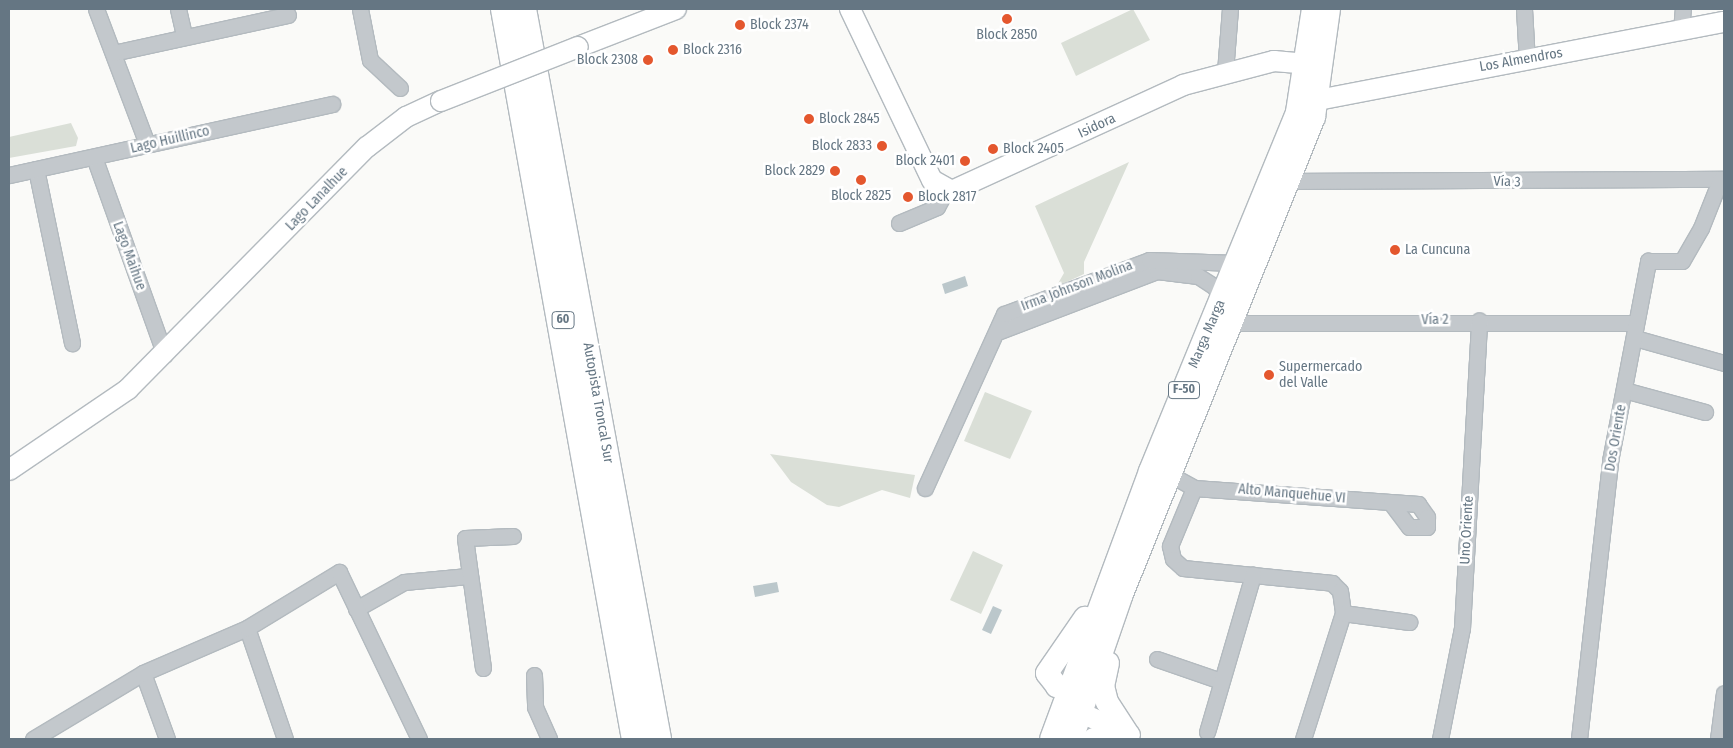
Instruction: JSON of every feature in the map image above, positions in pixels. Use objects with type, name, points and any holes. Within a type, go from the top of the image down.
[{"type":"highway","name":"Autopista Troncal Sur","points":[[504,9],[636,739]]},
{"type":"highway","name":"Autopista Troncal Sur","points":[[523,9],[563,203],[658,739]]},
{"type":"highway","points":[[629,582],[670,739]]},
{"type":"main road","name":"Marga Marga","points":[[1112,594],[1168,483],[1231,312],[1237,263],[1297,112],[1307,64],[1313,9]]},
{"type":"main road","name":"Marga Marga","points":[[1051,739],[1075,701],[1112,594],[1231,312],[1289,181],[1318,100],[1329,9]]},
{"type":"main road","points":[[1307,64],[1315,71],[1318,100]]},
{"type":"main road","points":[[1075,701],[1049,678],[1049,666],[1112,594]]},
{"type":"main road","points":[[1094,739],[1128,734],[1107,702],[1104,686],[1112,594]]},
{"type":"main road","name":"Marga Marga","points":[[1072,739],[1075,701]]},
{"type":"street","points":[[96,9],[147,144]]},
{"type":"street","points":[[178,9],[184,36]]},
{"type":"street","points":[[360,9],[370,60],[400,88]]},
{"type":"street","name":"Lago Lanalhue","points":[[9,470],[102,410],[165,355],[368,147],[406,117],[441,101],[676,9]]},
{"type":"street","points":[[850,9],[932,180],[946,190],[937,207],[899,224]]},
{"type":"street","points":[[1226,72],[1230,9]]},
{"type":"street","points":[[1524,9],[1527,61]]},
{"type":"street","points":[[1681,30],[1683,9]]},
{"type":"street","points":[[113,54],[272,13],[288,15]]},
{"type":"street","name":"Los Almendros","points":[[1318,100],[1724,22]]},
{"type":"street","name":"Isidora","points":[[946,190],[963,190],[1183,85],[1226,72],[1274,61],[1307,64]]},
{"type":"street","name":"Lago Huillinco","points":[[9,175],[332,104]]},
{"type":"street","name":"Lago Maihue","points":[[94,157],[165,355]]},
{"type":"street","points":[[36,169],[72,343]]},
{"type":"street","name":"Vía 3","points":[[1289,181],[1722,180]]},
{"type":"street","name":"Dos Oriente","points":[[1579,739],[1610,461],[1648,261],[1682,261],[1701,228],[1722,180]]},
{"type":"street","name":"Irma Johnson Molina","points":[[925,488],[1000,331],[1004,314],[1051,299],[1131,264],[1168,258],[1237,263]]},
{"type":"street","name":"Irma Johnson Molina","points":[[1000,331],[1157,271],[1198,276],[1215,287],[1231,312]]},
{"type":"street","name":"Vía 2","points":[[1231,312],[1479,320],[1636,331],[1724,363]]},
{"type":"street","name":"Uno Oriente","points":[[1440,739],[1462,628],[1479,320]]},
{"type":"street","points":[[1624,390],[1705,412]]},
{"type":"street","name":"Alto Manquehue VI","points":[[1168,483],[1191,493],[1391,503]]},
{"type":"street","points":[[1191,493],[1170,546],[1173,559],[1182,568],[1332,583],[1342,597],[1343,613],[1303,739]]},
{"type":"street","points":[[483,668],[468,576],[465,538],[513,536]]},
{"type":"street","points":[[36,739],[143,673],[247,628],[339,572],[419,739]]},
{"type":"street","points":[[1207,732],[1252,575]]},
{"type":"street","points":[[356,609],[404,582],[468,576]]},
{"type":"street","points":[[1343,613],[1409,622]]},
{"type":"street","points":[[247,628],[285,739]]},
{"type":"street","points":[[1158,659],[1221,681]]},
{"type":"street","points":[[143,673],[166,739]]},
{"type":"street","points":[[534,675],[535,707],[549,739]]},
{"type":"street","points":[[1718,739],[1724,693]]},
{"type":"street","points":[[1075,701],[1128,734]]},
{"type":"shaded area","points":[[1133,9],[1150,40],[1076,76],[1061,43]]},
{"type":"shaded area","points":[[71,123],[78,138],[76,146],[9,158],[9,137]]},
{"type":"shaded area","points":[[1129,162],[1084,262],[1084,274],[1056,287],[1064,273],[1035,206]]},
{"type":"shaded area","points":[[965,276],[968,286],[945,294],[942,284]]},
{"type":"shaded area","points":[[985,392],[1032,411],[1010,459],[964,441]]},
{"type":"shaded area","points":[[770,454],[915,475],[910,498],[882,490],[839,507],[827,505],[791,482]]},
{"type":"shaded area","points":[[973,551],[1003,565],[981,614],[950,600]]},
{"type":"shaded area","points":[[777,582],[779,592],[755,597],[753,586]]},
{"type":"shaded area","points":[[993,606],[1002,610],[991,634],[982,630]]},
{"type":"place","name":"Block 2850","points":[[1007,19]]},
{"type":"place","name":"Block 2374","points":[[740,25]]},
{"type":"place","name":"Block 2316","points":[[673,50]]},
{"type":"place","name":"Block 2308","points":[[648,60]]},
{"type":"place","name":"Block 2845","points":[[809,119]]},
{"type":"place","name":"Block 2833","points":[[882,146]]},
{"type":"place","name":"Block 2405","points":[[993,149]]},
{"type":"place","name":"Block 2401","points":[[965,161]]},
{"type":"place","name":"Block 2829","points":[[835,171]]},
{"type":"place","name":"Block 2825","points":[[861,180]]},
{"type":"place","name":"Block 2817","points":[[908,197]]},
{"type":"place","name":"La Cuncuna","points":[[1395,250]]},
{"type":"place","name":"Supermercado del Valle","points":[[1269,375]]}]
